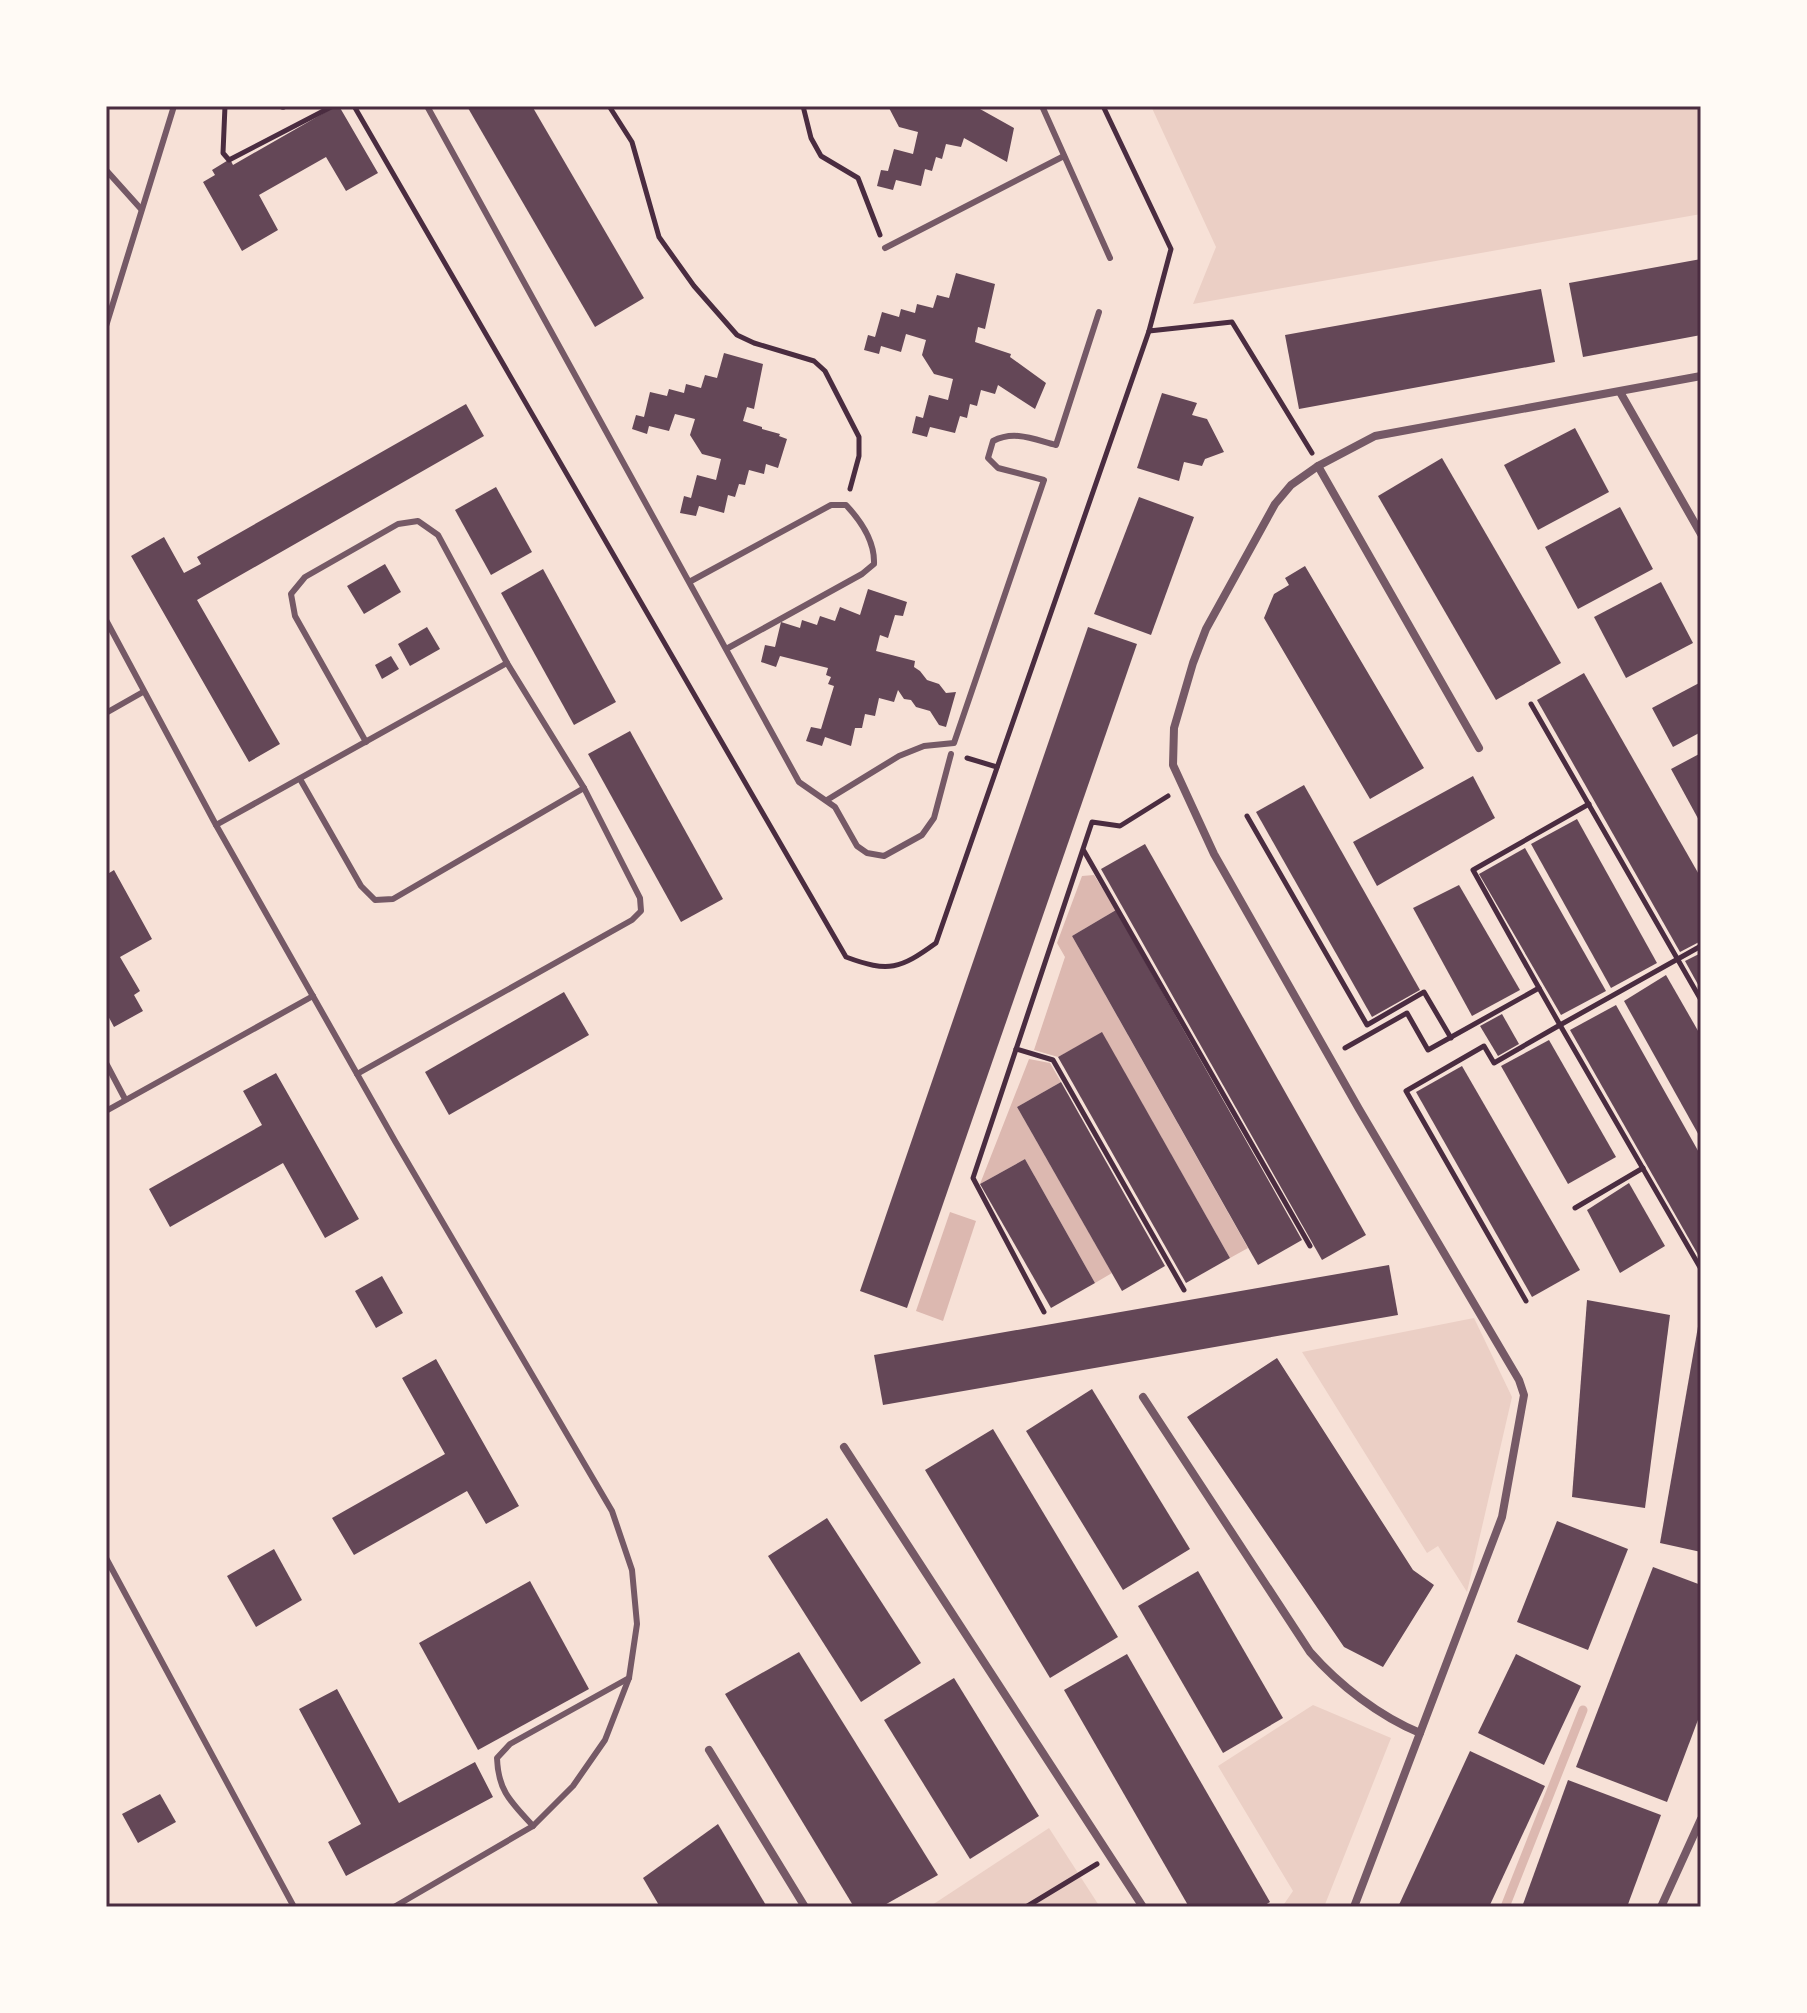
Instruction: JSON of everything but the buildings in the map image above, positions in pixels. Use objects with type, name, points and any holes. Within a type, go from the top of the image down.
[{"type":"street","points":[[1354,1907],[1502,1517],[1524,1395],[1519,1380],[1359,1109],[1214,854],[1173,765],[1174,728],[1206,629],[1275,504],[1291,485],[1318,466],[1375,436],[1701,376]]},
{"type":"street","points":[[1620,392],[1701,534]]},
{"type":"street","points":[[1318,466],[1479,748]]},
{"type":"street","points":[[1143,1397],[1310,1652],[1330,1675],[1350,1690],[1420,1733]]},
{"type":"street","points":[[844,1447],[1143,1907]]},
{"type":"street","points":[[709,1750],[805,1907]]},
{"type":"street","points":[[1661,1907],[1701,1819]]},
{"type":"lane","points":[[106,326],[174,106]]},
{"type":"lane","points":[[427,106],[728,648],[799,782],[835,807],[857,846],[867,853],[884,856],[922,835],[934,818],[951,754]]},
{"type":"lane","points":[[1042,106],[1110,258]]},
{"type":"lane","points":[[885,248],[1064,156]]},
{"type":"lane","points":[[106,170],[141,209]]},
{"type":"lane","points":[[827,800],[899,756],[924,746],[954,743],[1044,480],[998,468],[988,458],[990,449],[993,441],[1004,435],[1016,434],[1056,445],[1099,312]]},
{"type":"lane","points":[[691,581],[831,505],[846,505],[874,549],[874,564],[862,574],[728,648]]},
{"type":"lane","points":[[357,1074],[632,920],[641,911],[640,898],[584,788],[507,663],[438,535],[418,521],[398,524],[305,577],[291,594],[295,616],[366,742]]},
{"type":"lane","points":[[106,620],[216,825],[357,1074],[612,1511],[632,1570],[637,1624],[629,1678],[605,1740],[573,1786],[533,1826],[394,1907]]},
{"type":"lane","points":[[216,825],[507,663]]},
{"type":"lane","points":[[106,713],[143,692]]},
{"type":"lane","points":[[300,779],[361,886],[375,900],[393,899],[584,788]]},
{"type":"lane","points":[[106,1111],[313,996]]},
{"type":"lane","points":[[106,1063],[125,1099]]},
{"type":"lane","points":[[106,1558],[294,1907]]},
{"type":"lane","points":[[533,1826],[498,1781],[497,1758],[510,1744],[629,1678]]},
{"type":"path","points":[[225,106],[223,153],[229,160],[333,106]]},
{"type":"path","points":[[609,106],[632,142],[659,237],[694,286],[737,335],[814,361],[825,371],[859,437],[859,456],[846,505]]},
{"type":"path","points":[[803,106],[811,138],[821,156],[858,178],[885,248]]},
{"type":"path","points":[[1103,106],[1171,249],[1149,331],[1232,322],[1313,455]]},
{"type":"path","points":[[1302,463],[1326,448]]},
{"type":"path","points":[[1531,704],[1701,1000]]},
{"type":"path","points":[[951,754],[997,767]]},
{"type":"path","points":[[1044,1312],[973,1178],[1092,822],[1120,826],[1166,794],[1175,809]]},
{"type":"path","points":[[1589,804],[1473,870],[1701,1269]]},
{"type":"path","points":[[1247,816],[1367,1025],[1424,992],[1451,1038]]},
{"type":"path","points":[[1083,850],[1310,1246]]},
{"type":"path","points":[[1526,1301],[1406,1091],[1484,1046],[1494,1063],[1701,946]]},
{"type":"path","points":[[1339,1051],[1407,1013],[1428,1050],[1539,988]]},
{"type":"path","points":[[1016,1049],[1053,1060],[1184,1290]]},
{"type":"path","points":[[1575,1208],[1643,1168]]},
{"type":"path","points":[[1026,1907],[1097,1863]]},
{"type":"shaded area","points":[[1151,106],[1701,106],[1701,214],[1193,304],[1216,247]]},
{"type":"shaded area","points":[[1094,875],[1116,910],[1072,936],[1248,1248],[1230,1258],[1102,1033],[1058,1057],[1034,1050],[1065,957],[1057,943],[1082,876]]},
{"type":"shaded area","points":[[1029,1059],[1050,1063],[1061,1082],[1017,1107],[1112,1273],[1095,1283],[1025,1159],[980,1184]]},
{"type":"shaded area","points":[[950,1212],[976,1221],[943,1321],[916,1311]]},
{"type":"shaded area","points":[[1474,1318],[1512,1397],[1467,1592],[1438,1546],[1427,1553],[1302,1352]]},
{"type":"shaded area","points":[[1313,1705],[1391,1738],[1324,1907],[1282,1907],[1293,1891],[1218,1766]]},
{"type":"shaded area","points":[[1049,1828],[1098,1904],[1093,1907],[929,1907]]},
{"type":"waterway","points":[[1505,1907],[1583,1710]]}]
